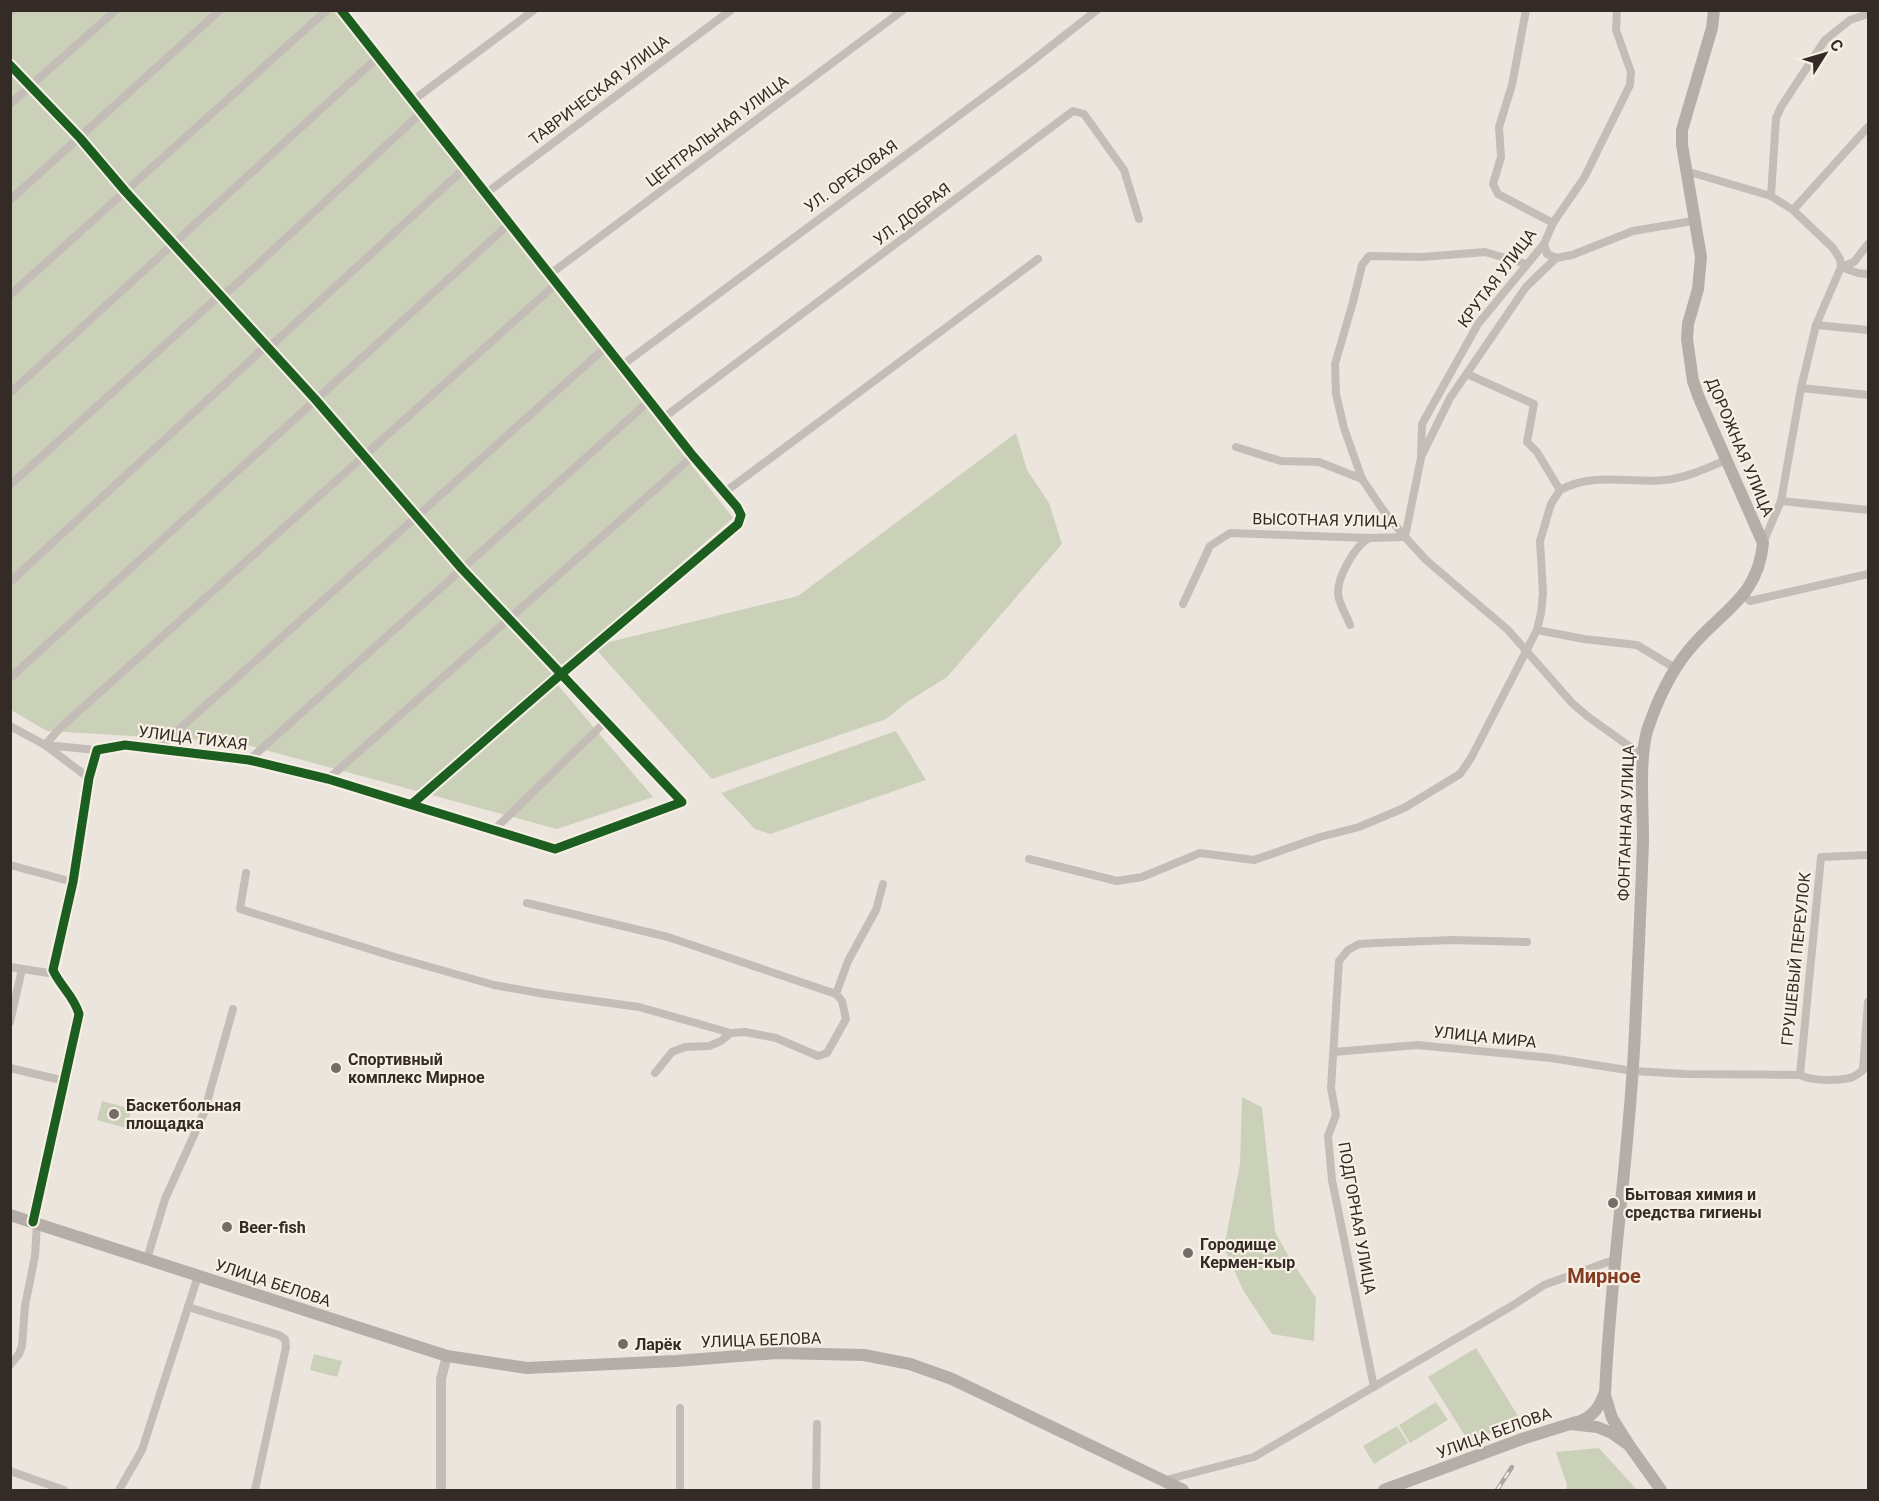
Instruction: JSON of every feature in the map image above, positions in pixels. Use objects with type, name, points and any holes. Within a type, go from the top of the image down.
[{"type":"main road","name":"ДОРОЖНАЯ УЛИЦА","points":[[1714,10],[1712,28],[1682,130],[1682,145],[1693,221],[1701,256],[1698,289],[1688,324],[1689,362],[1699,398],[1763,543]]},
{"type":"main road","name":"ФОНТАННАЯ УЛИЦА","points":[[1605,1390],[1633,1071],[1643,842],[1643,756],[1647,733],[1675,668],[1698,639],[1744,595],[1755,577],[1761,561],[1763,543]]},
{"type":"main road","name":"УЛИЦА БЕЛОВА","points":[[10,1215],[447,1356],[527,1368],[665,1362],[776,1353],[864,1355],[910,1364],[952,1379],[1183,1491]]},
{"type":"main road","points":[[1570,1424],[1582,1421],[1594,1412],[1600,1405],[1605,1390]]},
{"type":"main road","points":[[1605,1390],[1607,1407],[1629,1445]]},
{"type":"main road","name":"УЛИЦА БЕЛОВА","points":[[1384,1491],[1525,1438],[1570,1424],[1597,1427],[1612,1433],[1629,1445],[1661,1491]]},
{"type":"street","points":[[10,104],[116,10]]},
{"type":"street","points":[[10,200],[220,10]]},
{"type":"street","points":[[10,295],[327,10]]},
{"type":"street","points":[[412,100],[534,10]]},
{"type":"street","name":"ТАВРИЧЕСКАЯ УЛИЦА","points":[[485,194],[731,10]]},
{"type":"street","name":"ЦЕНТРАЛЬНАЯ УЛИЦА","points":[[549,275],[903,10]]},
{"type":"street","name":"УЛ. ОРЕХОВАЯ","points":[[621,366],[1027,65],[1097,10]]},
{"type":"street","points":[[1526,10],[1512,85],[1499,127],[1501,157],[1492,184],[1498,194],[1553,222]]},
{"type":"street","name":"КРУТАЯ УЛИЦА","points":[[1406,537],[1421,458],[1422,424],[1478,324],[1544,244],[1553,222],[1584,178],[1630,85],[1631,72],[1616,30],[1617,10]]},
{"type":"street","points":[[345,12],[421,113],[693,456],[725,492],[741,515],[738,524],[412,804]]},
{"type":"street","points":[[1770,196],[1776,118],[1784,102],[1825,40],[1850,20],[1869,14]]},
{"type":"street","points":[[10,393],[378,57]]},
{"type":"street","points":[[10,64],[80,138],[125,191],[315,399],[462,569],[605,722],[495,829]]},
{"type":"street","name":"УЛ. ДОБРАЯ","points":[[663,418],[1073,111],[1084,114],[1124,170],[1138,219]]},
{"type":"street","points":[[10,485],[220,295],[231,289],[421,113]]},
{"type":"street","points":[[1793,210],[1869,127]]},
{"type":"street","points":[[10,582],[266,346],[275,342],[465,168]]},
{"type":"street","points":[[1686,171],[1770,196],[1793,210],[1833,248],[1840,259],[1841,267]]},
{"type":"street","points":[[1421,458],[1450,398],[1526,287],[1556,258],[1572,255],[1633,231],[1693,221]]},
{"type":"street","points":[[10,678],[509,224]]},
{"type":"street","points":[[1544,244],[1547,254],[1556,258]]},
{"type":"street","points":[[1841,267],[1854,262],[1869,244]]},
{"type":"street","name":"ВЫСОТНАЯ УЛИЦА","points":[[1406,537],[1383,510],[1362,479],[1344,428],[1336,394],[1335,364],[1364,260],[1369,256],[1441,256],[1485,252],[1526,264]]},
{"type":"street","points":[[725,492],[1038,259]]},
{"type":"street","points":[[1841,267],[1869,274]]},
{"type":"street","name":"ФОНТАННАЯ УЛИЦА","points":[[1763,543],[1781,501],[1801,388],[1816,325],[1841,267]]},
{"type":"street","points":[[45,745],[69,720],[556,284]]},
{"type":"street","points":[[1498,301],[1526,287]]},
{"type":"street","points":[[1816,325],[1869,330]]},
{"type":"street","points":[[158,748],[606,347]]},
{"type":"street","points":[[1467,374],[1534,404],[1527,442],[1537,452],[1560,490]]},
{"type":"street","points":[[1801,388],[1869,394]]},
{"type":"street","points":[[249,760],[650,401]]},
{"type":"street","points":[[1236,447],[1281,461],[1319,462],[1362,479]]},
{"type":"street","points":[[328,779],[693,456]]},
{"type":"street","points":[[1029,859],[1117,881],[1142,877],[1200,853],[1254,860],[1377,819],[1404,807],[1460,774],[1471,758],[1537,630],[1543,593],[1540,541],[1551,504],[1560,490],[1575,484],[1616,478],[1666,480],[1691,474],[1726,460]]},
{"type":"street","points":[[1781,501],[1869,510]]},
{"type":"street","name":"ВЫСОТНАЯ УЛИЦА","points":[[1183,604],[1210,546],[1230,533],[1370,538],[1406,537]]},
{"type":"street","points":[[1406,537],[1426,560],[1508,630],[1572,703],[1643,756]]},
{"type":"street","points":[[1350,625],[1338,594],[1341,579],[1354,551],[1360,543],[1370,538]]},
{"type":"street","points":[[1744,595],[1750,601],[1869,574]]},
{"type":"street","points":[[1537,630],[1584,639],[1637,645],[1675,668]]},
{"type":"street","name":"УЛИЦА ТИХАЯ","points":[[45,745],[97,750],[125,745],[249,760],[328,779],[555,849],[682,802],[605,722]]},
{"type":"street","points":[[10,726],[45,745],[88,778]]},
{"type":"street","points":[[10,1365],[22,1346],[25,1306],[35,1256],[35,1223],[79,1014],[76,1002],[53,970],[73,882],[88,778],[97,750]]},
{"type":"street","name":"ГРУШЕВЫЙ ПЕРЕУЛОК","points":[[1800,1075],[1821,857],[1869,855]]},
{"type":"street","points":[[10,865],[73,882]]},
{"type":"street","points":[[246,873],[240,909],[494,985],[639,1007],[731,1033],[745,1032],[776,1038],[818,1056],[829,1051],[846,1018],[842,1001],[836,994],[668,937],[527,903]]},
{"type":"street","points":[[836,994],[848,961],[876,910],[883,884]]},
{"type":"street","name":"ПОДГОРНАЯ УЛИЦА","points":[[1374,1387],[1332,1180],[1328,1136],[1336,1115],[1332,1088],[1339,961],[1348,950],[1359,944],[1454,940],[1527,942]]},
{"type":"street","points":[[10,967],[55,974]]},
{"type":"street","points":[[10,1022],[22,969]]},
{"type":"street","name":"УЛИЦА МИРА","points":[[1334,1052],[1417,1045],[1551,1058],[1633,1071],[1800,1075],[1808,1079],[1848,1079],[1863,1070],[1869,1002]]},
{"type":"street","points":[[147,1259],[165,1199],[204,1113],[233,1009]]},
{"type":"street","points":[[655,1073],[672,1052],[685,1047],[709,1046],[721,1041],[731,1033]]},
{"type":"street","points":[[10,1068],[65,1081]]},
{"type":"street","points":[[1162,1480],[1254,1457],[1544,1285],[1616,1259]]},
{"type":"street","points":[[119,1491],[142,1450],[198,1276]]},
{"type":"street","points":[[188,1306],[279,1335],[285,1339],[286,1347],[255,1491]]},
{"type":"street","points":[[441,1491],[441,1379],[447,1356]]},
{"type":"street","points":[[680,1408],[680,1491]]},
{"type":"street","points":[[816,1491],[817,1424]]},
{"type":"street","points":[[10,1471],[64,1491]]},
{"type":"green space","points":[[11,11],[335,11],[733,518],[551,677],[653,797],[557,829],[236,742],[47,731],[11,710]]},
{"type":"green space","points":[[1016,433],[1027,470],[1049,503],[1062,544],[947,677],[907,702],[886,719],[712,779],[593,646],[798,596]]},
{"type":"green space","points":[[896,731],[926,780],[770,834],[755,829],[721,793]]},
{"type":"green space","points":[[1242,1097],[1262,1107],[1275,1232],[1316,1298],[1314,1341],[1272,1334],[1243,1290],[1224,1248],[1240,1164]]},
{"type":"green space","name":"Баскетбольная площадка","points":[[102,1101],[132,1109],[126,1128],[97,1120]]},
{"type":"green space","points":[[1476,1348],[1518,1416],[1471,1445],[1428,1377]]},
{"type":"green space","points":[[314,1354],[342,1361],[337,1377],[310,1370]]},
{"type":"green space","points":[[1436,1402],[1448,1420],[1410,1443],[1399,1425]]},
{"type":"green space","points":[[1397,1426],[1408,1443],[1374,1464],[1363,1446]]},
{"type":"green space","points":[[1599,1448],[1637,1490],[1566,1490],[1567,1485],[1556,1452]]},
{"type":"railway","points":[[1497,1490],[1512,1467]]},
{"type":"cycle path","points":[[341,10],[693,456],[737,507],[741,515],[738,524],[412,804]]},
{"type":"cycle path","points":[[10,65],[80,138],[125,191],[315,399],[462,569],[682,802],[555,849],[328,779],[249,760],[125,745],[97,750],[89,778],[73,882],[53,970],[74,1002],[79,1014],[33,1222]]},
{"type":"place","name":"Спортивный комплекс Мирное","points":[[336,1068]]},
{"type":"place","name":"Баскетбольная площадка","points":[[114,1114]]},
{"type":"place","name":"Бытовая химия и средства гигиены","points":[[1613,1203]]},
{"type":"place","name":"Beer-fish","points":[[227,1227]]},
{"type":"place","name":"Городище Кермен-кыр","points":[[1188,1253]]},
{"type":"place","name":"Ларёк","points":[[623,1344]]},
{"type":"district","name":"Мирное","points":[[1604,1276]]}]
